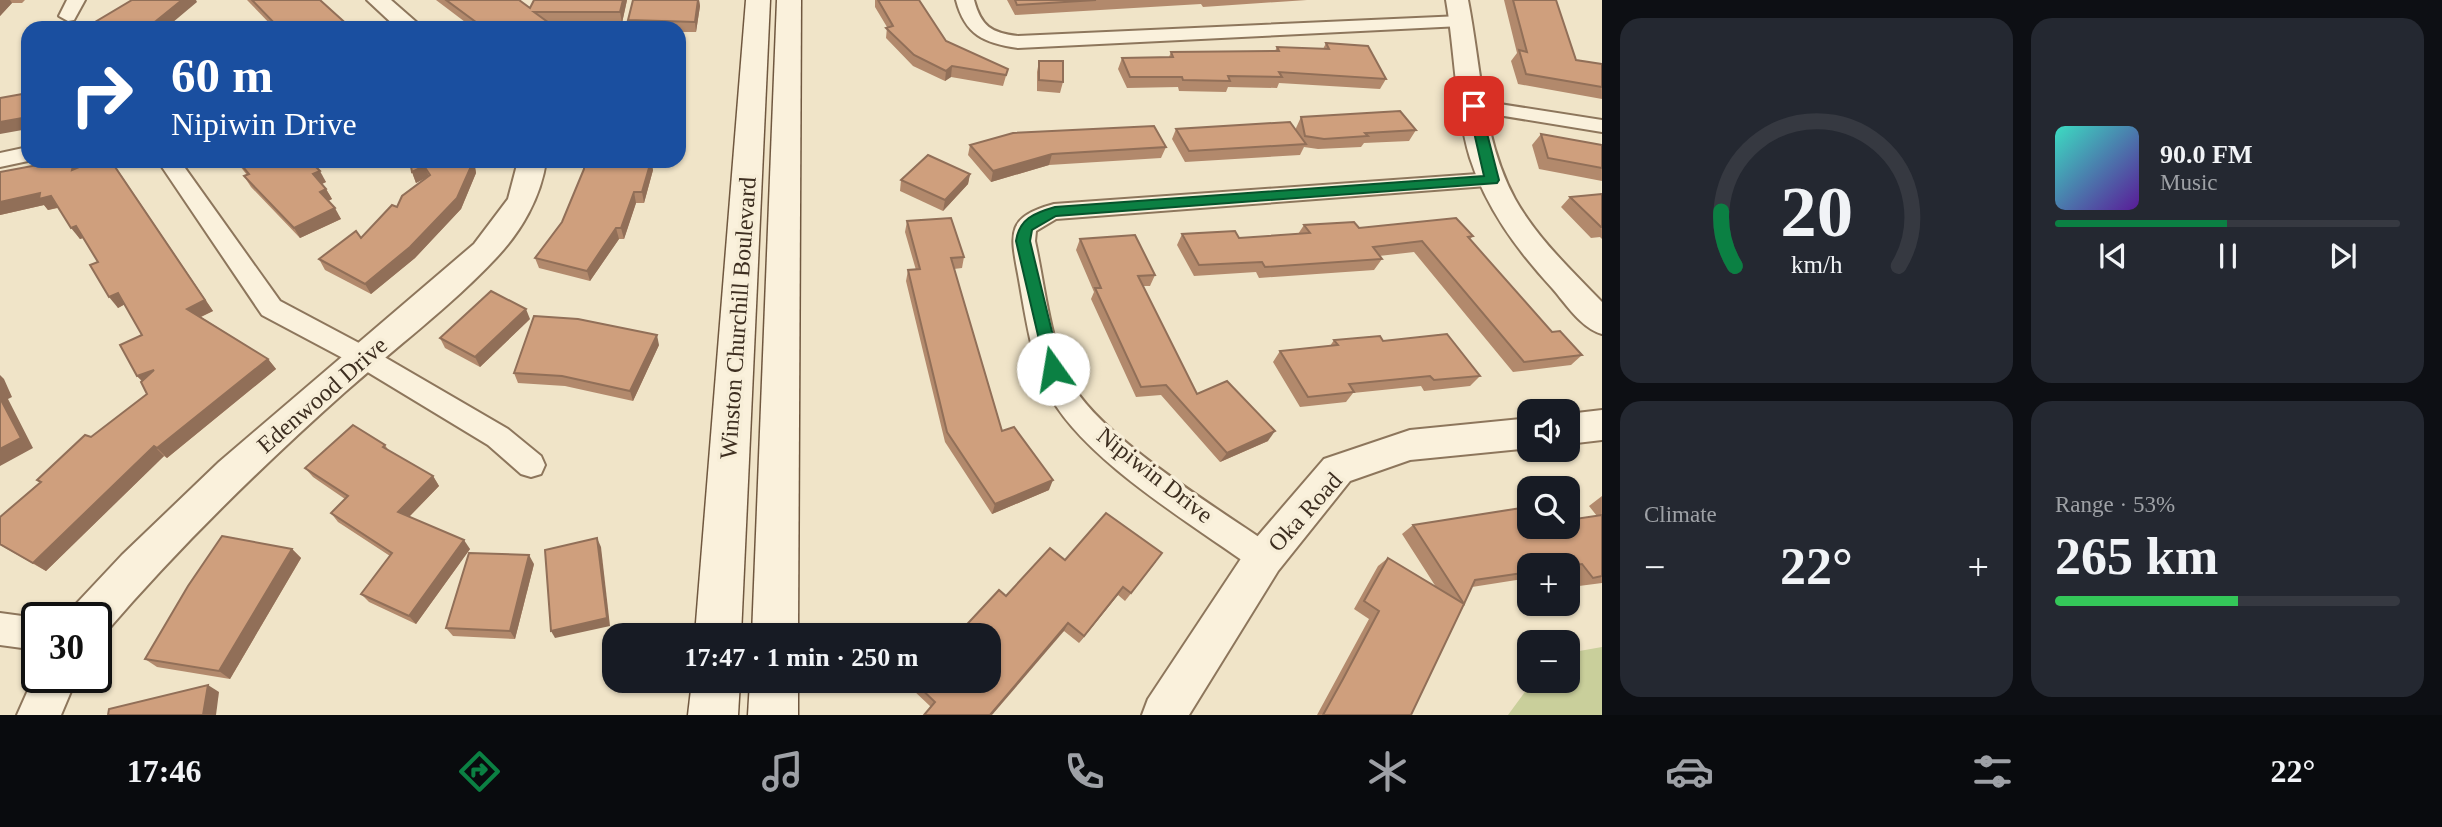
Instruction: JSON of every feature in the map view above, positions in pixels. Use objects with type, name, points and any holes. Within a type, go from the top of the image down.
[{"type":"main road","name":"Winston Churchill Boulevard","points":[[720,623],[758,0]]},
{"type":"main road","name":"Winston Churchill Boulevard","points":[[775,623],[789,0]]},
{"type":"main road","points":[[713,715],[715,693]]},
{"type":"main road","points":[[773,715],[774,693]]},
{"type":"street","points":[[378,0],[403,21]]},
{"type":"street","points":[[965,0],[969,20],[977,31],[998,40],[1018,42],[1459,10],[1474,106],[1492,180],[1509,212],[1538,253],[1602,322]]},
{"type":"street","points":[[1474,106],[1602,126]]},
{"type":"street","points":[[0,160],[21,156]]},
{"type":"street","points":[[174,168],[271,308],[365,358],[498,437],[531,464]]},
{"type":"street","name":"Edenwood Drive","points":[[105,602],[137,564],[197,503],[485,251],[518,211],[531,179],[532,168]]},
{"type":"street","name":"Nipiwin Drive","points":[[1264,558],[1110,444],[1080,415],[1060,389],[1023,241],[1025,228],[1037,218],[1055,212],[1492,180]]},
{"type":"street","points":[[1580,428],[1602,425]]},
{"type":"street","name":"Oka Road","points":[[1164,715],[1264,558],[1337,470],[1410,445],[1517,434]]},
{"type":"street","points":[[0,629],[21,632]]},
{"type":"street","points":[[39,715],[49,693]]},
{"type":"green space","points":[[1602,647],[1602,715],[1508,715],[1524,693],[1580,693],[1580,651]]},
{"type":"building","points":[[132,0],[182,0],[156,21],[97,21]]},
{"type":"building","points":[[252,0],[320,0],[343,21],[272,21]]},
{"type":"building","points":[[446,0],[519,0],[530,8],[534,0],[623,0],[620,12],[534,12],[546,21],[474,21]]},
{"type":"building","points":[[633,0],[698,0],[695,22],[628,20]]},
{"type":"building","points":[[878,0],[919,0],[946,41],[1008,69],[1006,75],[952,66],[946,71],[914,55],[886,28],[893,26]]},
{"type":"building","points":[[1015,0],[1096,0],[1017,5]]},
{"type":"building","points":[[1513,0],[1556,0],[1576,60],[1602,64],[1602,87],[1526,74],[1519,50],[1527,52]]},
{"type":"building","points":[[1326,43],[1368,46],[1386,79],[1279,72],[1282,77],[1228,76],[1230,81],[1130,77],[1122,58],[1173,57],[1171,52],[1279,51],[1277,47],[1329,49]]},
{"type":"building","points":[[1039,61],[1063,61],[1063,82],[1039,80]]},
{"type":"building","points":[[21,94],[21,118],[0,122],[0,98]]},
{"type":"building","points":[[1400,111],[1416,130],[1324,139],[1305,136],[1301,117]]},
{"type":"building","points":[[1290,122],[1306,144],[1189,151],[1176,129]]},
{"type":"building","points":[[1154,126],[1166,147],[1052,154],[993,171],[970,145],[1013,133]]},
{"type":"building","points":[[1541,134],[1602,145],[1602,168],[1548,158]]},
{"type":"building","points":[[928,155],[970,174],[945,200],[901,180]]},
{"type":"building","points":[[21,168],[116,168],[205,300],[187,309],[268,359],[157,448],[154,446],[33,563],[0,544],[0,517],[41,482],[37,480],[85,435],[91,437],[147,394],[141,382],[154,370],[137,376],[120,345],[142,335],[118,293],[109,297],[90,265],[98,262],[76,226],[71,228],[51,196],[39,199],[40,193],[0,202],[0,172]]},
{"type":"building","points":[[244,168],[317,168],[320,171],[313,174],[326,189],[320,192],[335,208],[294,228],[244,176],[249,174]]},
{"type":"building","points":[[425,168],[470,168],[457,198],[410,247],[365,284],[319,259],[356,231],[361,238],[392,205],[397,207],[402,196],[430,175]]},
{"type":"building","points":[[649,168],[642,192],[634,192],[621,228],[616,228],[587,271],[535,258],[562,222],[584,169]]},
{"type":"building","points":[[1602,194],[1602,227],[1601,227],[1570,197]]},
{"type":"building","points":[[951,218],[964,257],[951,258],[1002,431],[1014,427],[1053,480],[995,504],[947,432],[908,270],[920,269],[907,221]]},
{"type":"building","points":[[1456,218],[1473,236],[1468,237],[1552,332],[1560,331],[1582,355],[1524,362],[1422,241],[1373,247],[1382,259],[1265,267],[1262,262],[1199,265],[1182,234],[1235,231],[1239,238],[1310,233],[1304,225],[1354,222],[1359,228]]},
{"type":"building","points":[[1135,235],[1155,275],[1138,276],[1197,394],[1227,381],[1275,431],[1227,453],[1166,385],[1141,387],[1095,288],[1101,288],[1080,239]]},
{"type":"building","points":[[491,291],[526,309],[475,357],[440,338]]},
{"type":"building","points":[[534,316],[578,319],[657,335],[630,391],[562,376],[514,373]]},
{"type":"building","points":[[1447,334],[1480,376],[1434,380],[1430,376],[1349,384],[1354,392],[1308,397],[1280,351],[1338,345],[1334,340],[1380,336],[1383,341]]},
{"type":"building","points":[[0,398],[21,438],[0,449]]},
{"type":"building","points":[[353,425],[385,445],[383,447],[433,476],[398,512],[464,540],[409,616],[361,594],[392,553],[331,513],[348,496],[305,468]]},
{"type":"building","points":[[1517,509],[1517,539],[1580,539],[1580,518],[1602,515],[1602,576],[1593,578],[1580,564],[1580,553],[1517,553],[1517,574],[1475,580],[1464,604],[1413,525]]},
{"type":"building","points":[[1106,513],[1162,553],[1131,593],[1123,587],[1084,636],[1068,623],[990,715],[924,715],[935,702],[926,693],[1001,693],[1001,623],[968,623],[999,590],[1006,596],[1050,548],[1065,560]]},
{"type":"building","points":[[222,536],[292,549],[219,671],[145,659],[188,586]]},
{"type":"building","points":[[597,538],[607,618],[551,631],[545,550]]},
{"type":"building","points":[[469,553],[529,555],[510,631],[446,628]]},
{"type":"building","points":[[1388,558],[1464,604],[1411,715],[1323,715],[1379,611],[1364,601]]},
{"type":"building","points":[[208,685],[203,715],[108,715],[109,709]]},
{"type":"route","points":[[1053,369],[1023,241],[1025,228],[1037,218],[1055,212],[1492,180],[1474,106]]}]
